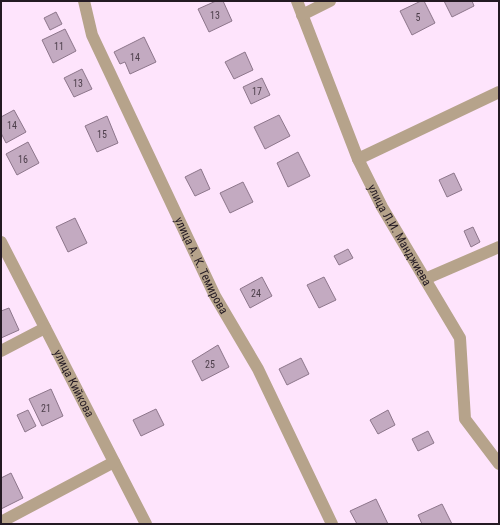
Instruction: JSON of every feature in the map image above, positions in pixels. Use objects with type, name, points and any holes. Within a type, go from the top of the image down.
[{"type":"street","name":"улица А. К. Темирова","points":[[84,1],[92,35],[208,281],[258,369],[332,524]]},
{"type":"street","name":"улица Л.И. Манджиева","points":[[297,1],[358,159],[382,207],[460,338],[465,419],[494,449],[499,464]]},
{"type":"street","points":[[302,16],[330,1]]},
{"type":"street","points":[[358,159],[499,92]]},
{"type":"street","name":"улица Кийкова","points":[[1,242],[146,524]]},
{"type":"street","points":[[425,279],[499,247]]},
{"type":"street","points":[[1,351],[45,328]]},
{"type":"street","points":[[1,522],[114,462]]},
{"type":"building","points":[[216,1],[223,1],[232,21],[209,32],[198,9]]},
{"type":"building","points":[[424,1],[435,23],[412,35],[400,11]]},
{"type":"building","points":[[444,1],[472,1],[474,6],[452,17]]},
{"type":"building","points":[[56,12],[62,24],[50,30],[44,18]]},
{"type":"building","points":[[65,29],[76,51],[53,63],[42,40]]},
{"type":"building","points":[[144,37],[156,62],[130,74],[125,62],[120,64],[114,52]]},
{"type":"building","points":[[245,52],[253,70],[234,79],[225,62]]},
{"type":"building","points":[[82,69],[92,89],[74,97],[64,78]]},
{"type":"building","points":[[262,78],[270,95],[251,104],[243,87]]},
{"type":"building","points":[[14,110],[26,132],[6,143],[1,133],[1,117]]},
{"type":"building","points":[[279,115],[290,136],[265,149],[254,127]]},
{"type":"building","points":[[107,116],[118,143],[97,152],[85,126]]},
{"type":"building","points":[[28,142],[39,163],[17,175],[6,154]]},
{"type":"building","points":[[298,152],[310,176],[288,187],[277,163]]},
{"type":"building","points":[[201,169],[210,189],[195,196],[185,177]]},
{"type":"building","points":[[454,173],[462,190],[447,197],[439,180]]},
{"type":"building","points":[[243,182],[253,202],[230,213],[220,193]]},
{"type":"building","points":[[75,218],[87,243],[68,252],[56,227]]},
{"type":"building","points":[[473,227],[480,242],[471,247],[464,231]]},
{"type":"building","points":[[348,249],[353,258],[339,265],[334,256]]},
{"type":"building","points":[[262,277],[272,296],[250,308],[240,289]]},
{"type":"building","points":[[324,277],[336,300],[319,308],[307,285]]},
{"type":"building","points":[[9,308],[19,330],[1,338],[1,311]]},
{"type":"building","points":[[218,345],[229,367],[202,381],[192,361]]},
{"type":"building","points":[[301,358],[309,374],[287,385],[279,369]]},
{"type":"building","points":[[51,389],[63,416],[42,426],[29,399]]},
{"type":"building","points":[[156,409],[164,425],[141,436],[133,420]]},
{"type":"building","points":[[28,410],[36,426],[25,432],[17,415]]},
{"type":"building","points":[[388,410],[395,425],[378,434],[370,420]]},
{"type":"building","points":[[428,431],[434,443],[418,451],[412,439]]},
{"type":"building","points":[[11,473],[23,498],[1,509],[1,478]]},
{"type":"building","points":[[376,499],[388,524],[357,524],[350,511]]},
{"type":"building","points":[[442,504],[452,524],[422,524],[418,515]]}]
